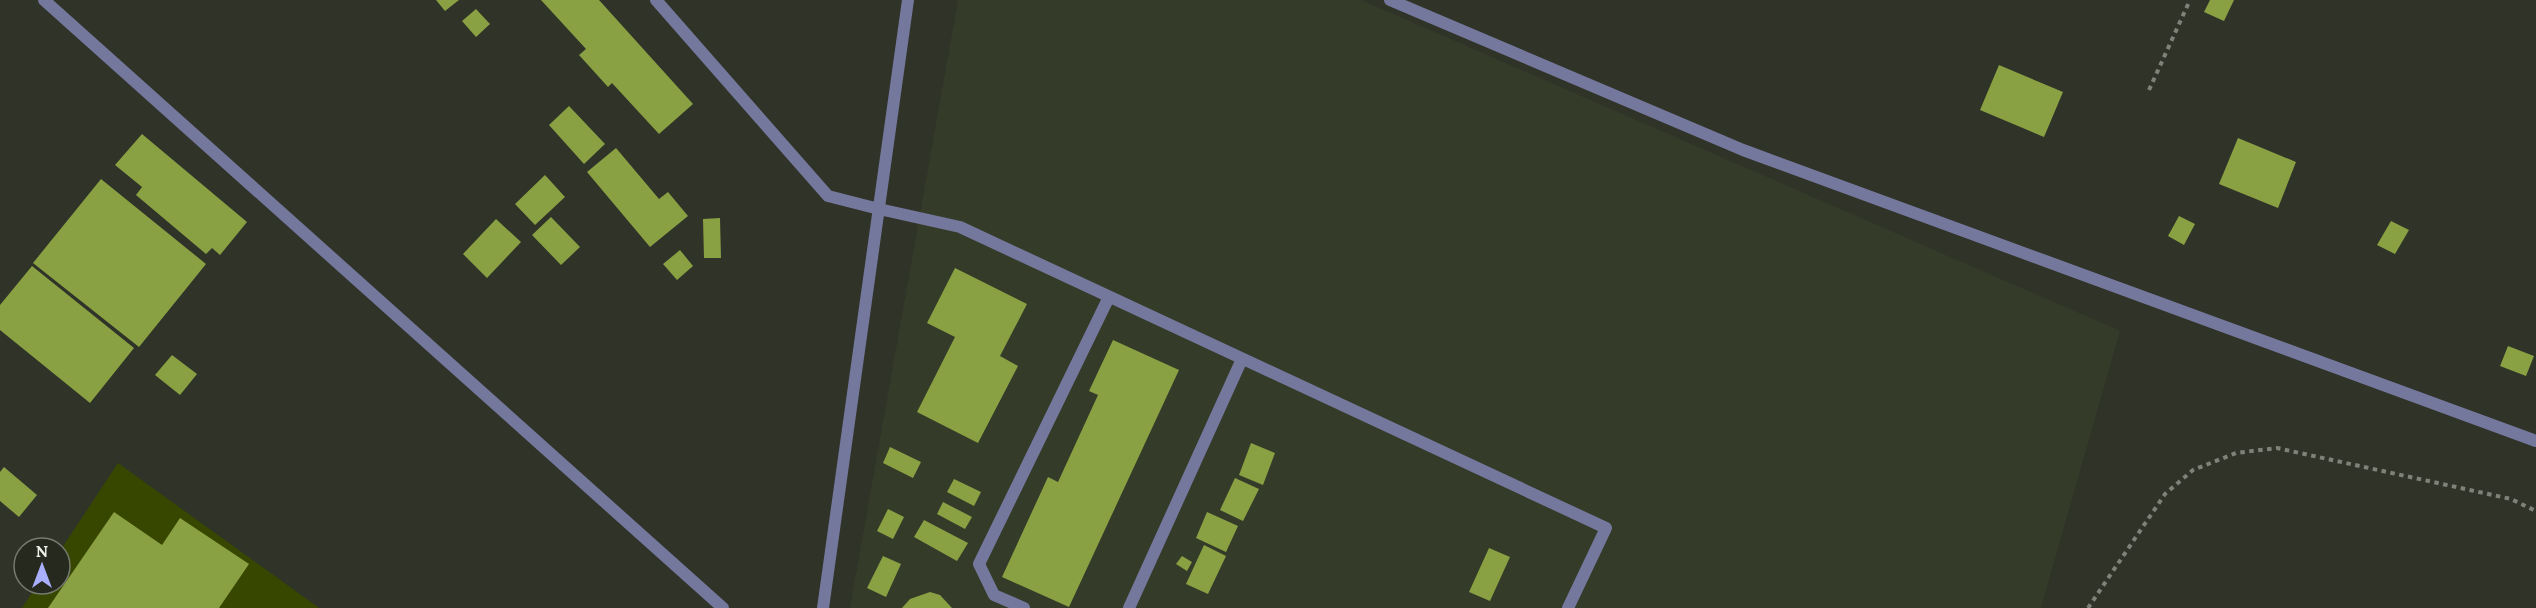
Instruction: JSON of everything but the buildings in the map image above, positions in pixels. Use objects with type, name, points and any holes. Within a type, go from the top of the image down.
[{"type":"street","points":[[44,0],[723,608]]},
{"type":"street","points":[[656,0],[828,196],[960,227],[1606,528],[1568,608]]},
{"type":"street","points":[[823,608],[908,0]]},
{"type":"street","points":[[1390,0],[1743,150],[2536,441]]},
{"type":"street","points":[[1024,608],[994,595],[979,564],[1109,297]]},
{"type":"street","points":[[1129,608],[1242,359]]},
{"type":"path","points":[[2149,90],[2190,0]]},
{"type":"path","points":[[2088,608],[2165,494],[2193,470],[2236,453],[2277,448],[2511,499],[2536,512]]},
{"type":"shaded area","points":[[958,0],[1361,0],[2120,331],[2041,608],[850,608]]},
{"type":"green space","points":[[118,463],[319,608],[22,608],[30,596],[72,596],[72,536],[70,536]]}]
